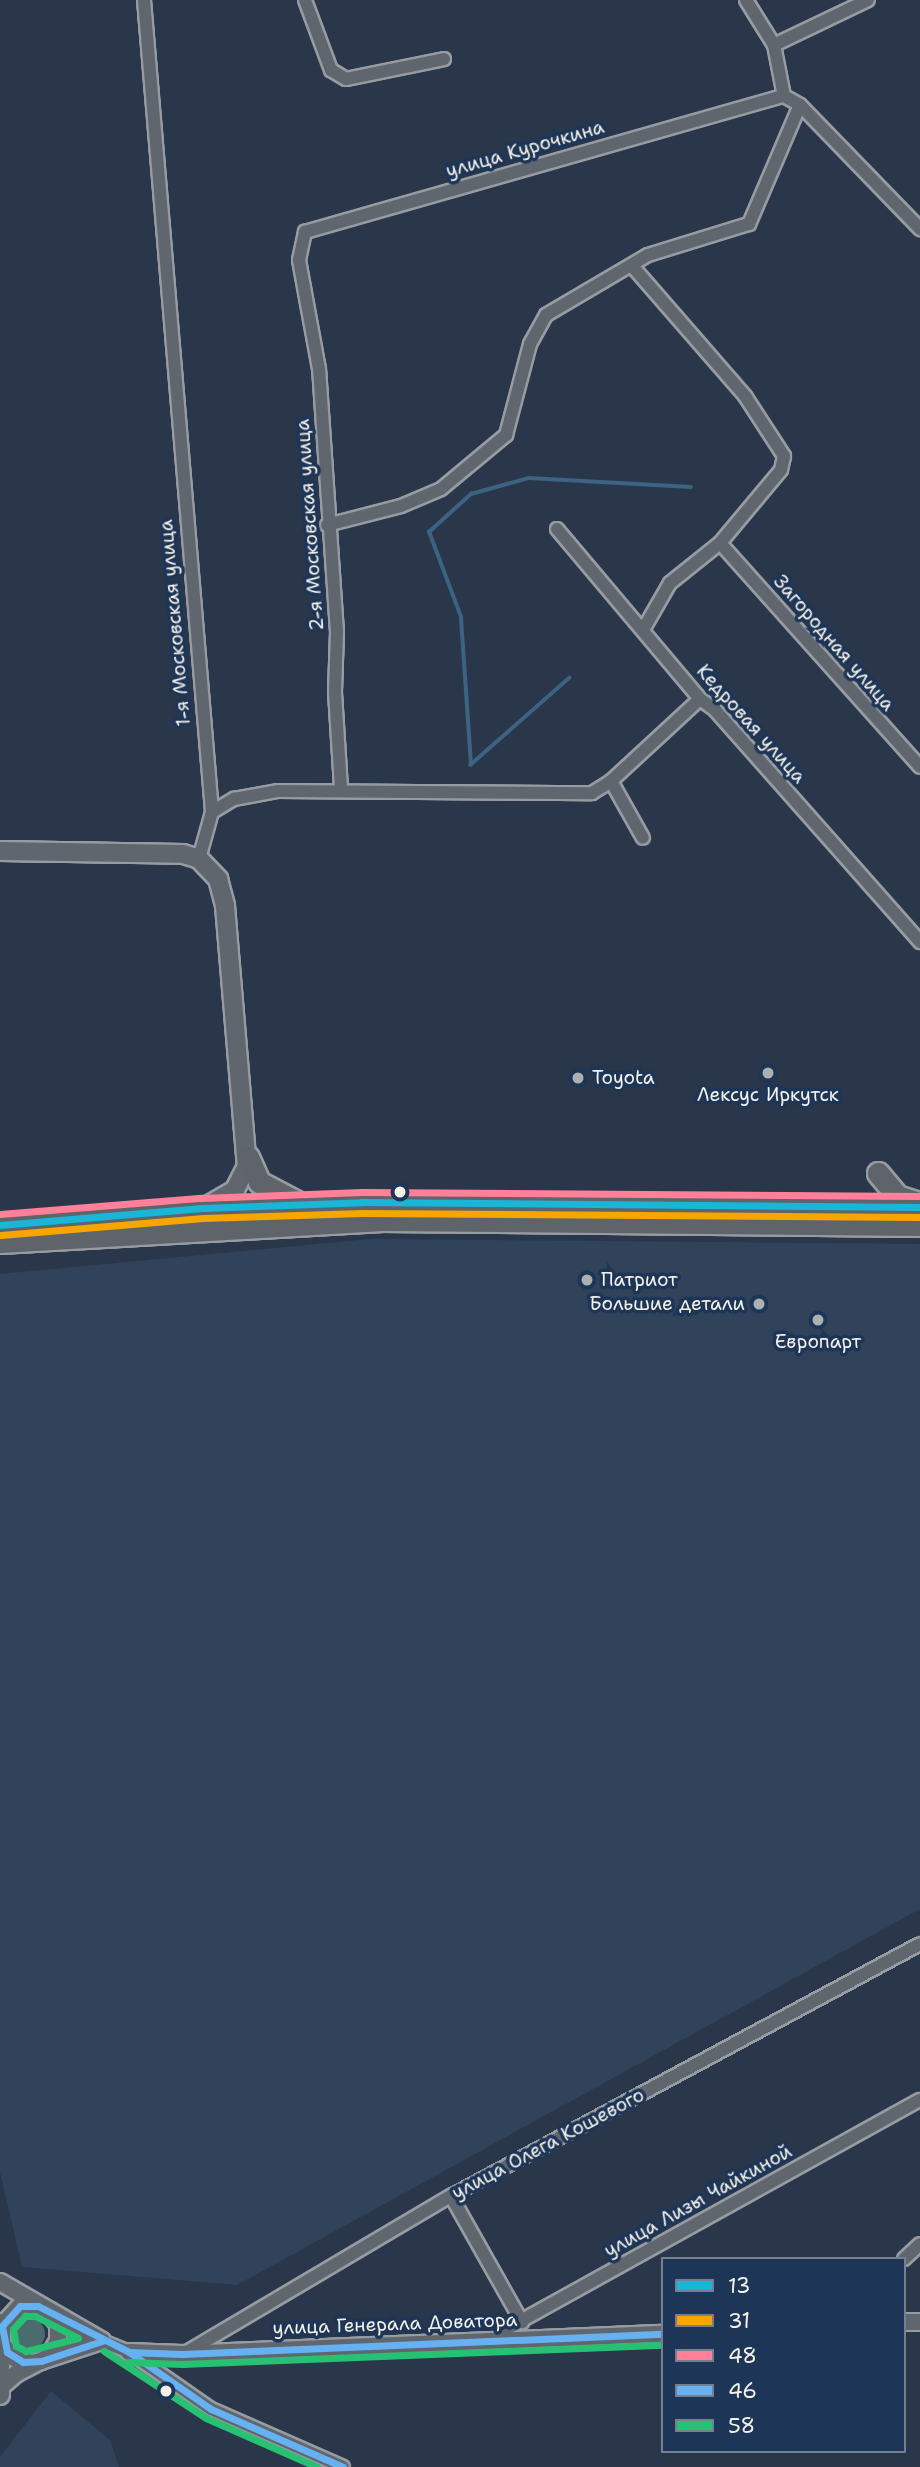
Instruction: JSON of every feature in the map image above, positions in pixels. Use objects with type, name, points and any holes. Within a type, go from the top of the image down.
[{"type":"main road","points":[[0,851],[168,853],[199,859],[218,878],[223,895],[247,1157],[245,1175],[236,1189],[204,1217]]},
{"type":"main road","points":[[247,1157],[254,1175],[266,1188],[305,1204]]},
{"type":"main road","points":[[878,1173],[897,1196],[920,1205]]},
{"type":"main road","points":[[0,1242],[305,1204],[920,1205]]},
{"type":"main road","points":[[0,1225],[204,1217],[920,1225]]},
{"type":"main road","points":[[1,2327],[2,2390]]},
{"type":"street","name":"1-я Московская улица","points":[[144,0],[212,812],[199,859]]},
{"type":"street","points":[[306,0],[331,70],[346,79],[444,59]]},
{"type":"street","points":[[747,0],[774,46],[784,96],[800,105],[920,229]]},
{"type":"street","points":[[774,46],[868,0]]},
{"type":"street","name":"улица Курочкина","points":[[299,260],[305,232],[784,96]]},
{"type":"street","points":[[327,525],[401,506],[441,489],[506,435],[530,344],[546,315],[648,256],[749,224],[800,105]]},
{"type":"street","name":"2-я Московская улица","points":[[299,260],[319,369],[327,525],[337,632],[335,692],[341,788]]},
{"type":"street","points":[[633,267],[745,396],[783,456],[781,470],[720,543],[670,583],[643,630]]},
{"type":"street","name":"Кедровая улица","points":[[557,529],[700,699],[715,710],[920,942]]},
{"type":"street","name":"Загородная улица","points":[[720,543],[920,767]]},
{"type":"street","points":[[212,812],[234,799],[341,788],[592,793],[611,781],[700,699]]},
{"type":"street","points":[[611,781],[643,838]]},
{"type":"street","name":"улица Олега Кошевого","points":[[182,2354],[451,2196],[920,1944]]},
{"type":"street","name":"улица Лизы Чайкиной","points":[[500,2341],[508,2328],[920,2100]]},
{"type":"street","points":[[451,2196],[522,2322]]},
{"type":"street","points":[[906,2257],[920,2244]]},
{"type":"street","points":[[0,2282],[102,2341],[129,2352],[211,2409],[343,2467]]},
{"type":"street","points":[[47,2310],[20,2306],[6,2317],[1,2327],[2,2344],[14,2358],[41,2361],[102,2341]]},
{"type":"street","points":[[2,2390],[55,2349],[59,2332],[47,2310]]},
{"type":"street","name":"улица Генерала Доватора","points":[[129,2352],[182,2354],[661,2334]]},
{"type":"shaded area","points":[[370,1239],[920,1244],[920,1909],[237,2285],[22,2267],[0,2172],[0,1274]]},
{"type":"shaded area","points":[[51,2391],[110,2440],[119,2467],[0,2467],[0,2457]]},
{"type":"green space","points":[[30,2319],[41,2323],[45,2334],[41,2345],[30,2349],[19,2345],[15,2334],[19,2323]]},
{"type":"waterway","points":[[570,678],[471,765],[461,617],[429,532],[471,494],[529,478],[691,487]]},
{"type":"transit line","name":"48","points":[[0,1214],[201,1198],[362,1192],[920,1196]]},
{"type":"transit line","name":"13","points":[[0,1225],[202,1208],[362,1202],[920,1207]]},
{"type":"transit line","name":"31","points":[[1,1235],[203,1218],[362,1213],[920,1217]]},
{"type":"transit line","name":"46","points":[[102,2341],[41,2361],[23,2362],[7,2352],[2,2326],[20,2306],[38,2306],[129,2352],[211,2409],[343,2467]]},
{"type":"transit line","name":"58","points":[[25,2316],[35,2316],[78,2338],[26,2351],[16,2346],[13,2329],[25,2316]]},
{"type":"transit line","name":"46","points":[[129,2352],[182,2354],[661,2334]]},
{"type":"transit line","name":"58","points":[[129,2362],[182,2364],[661,2345]]},
{"type":"transit line","name":"58","points":[[104,2351],[206,2418],[317,2467]]},
{"type":"place","name":"Лексус Иркутск","points":[[768,1073]]},
{"type":"place","name":"Toyota","points":[[578,1078]]},
{"type":"place","name":"Патриот","points":[[587,1280]]},
{"type":"place","name":"Большие детали","points":[[759,1304]]},
{"type":"place","name":"Европарт","points":[[818,1320]]}]
